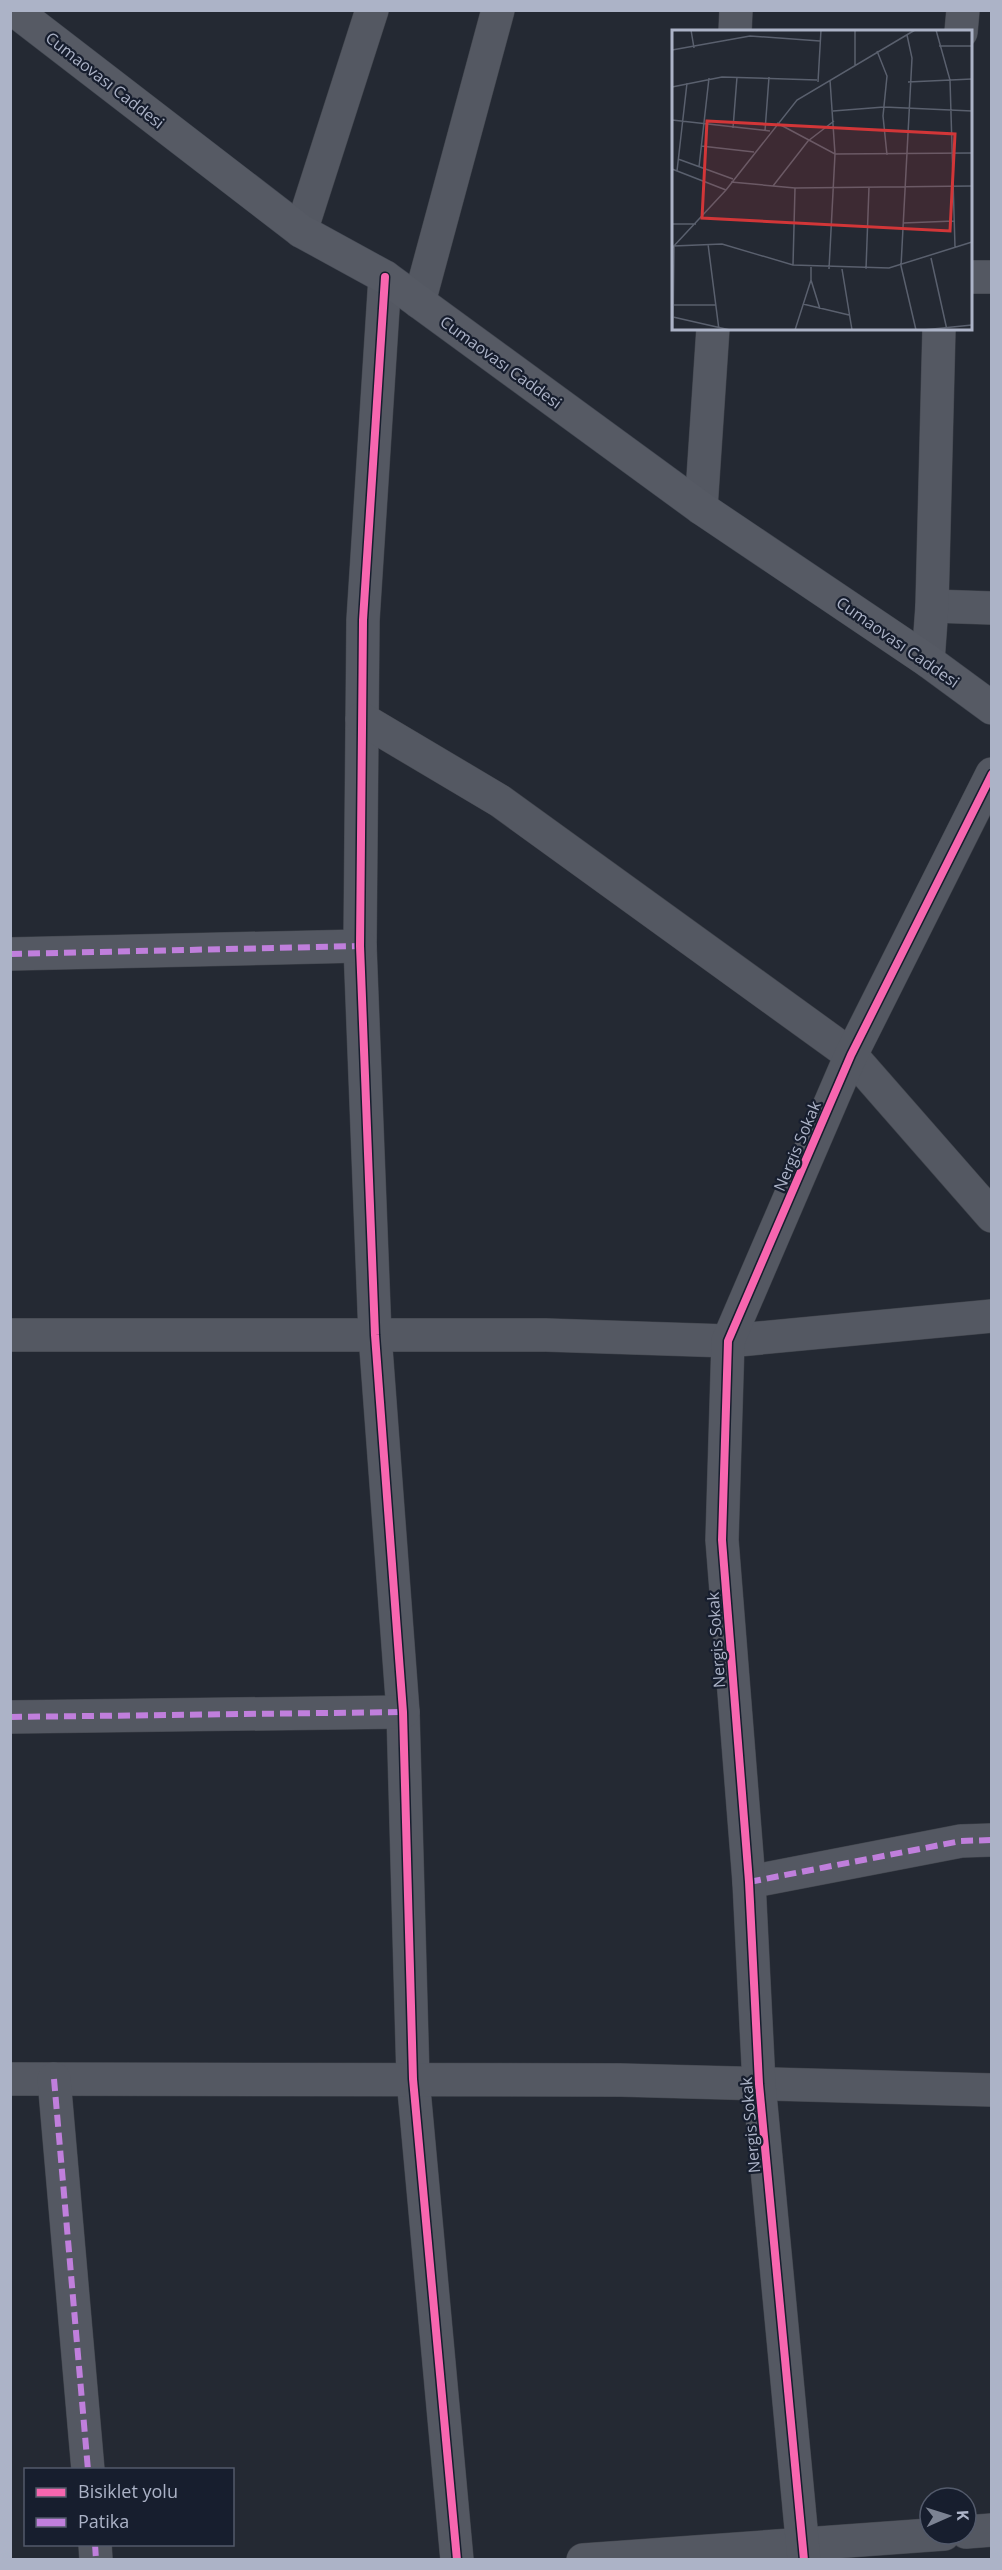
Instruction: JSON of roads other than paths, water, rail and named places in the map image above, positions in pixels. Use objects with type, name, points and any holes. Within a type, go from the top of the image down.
[{"type":"main road","name":"Cumaovası Caddesi","points":[[14,10],[302,231],[385,277],[701,508],[992,708]]},
{"type":"street","points":[[302,231],[372,10]]},
{"type":"street","points":[[419,302],[498,10]]},
{"type":"street","points":[[735,30],[736,10]]},
{"type":"street","points":[[961,30],[963,10]]},
{"type":"street","points":[[385,277],[363,620],[360,946],[375,1335],[403,1712],[413,2079],[457,2559]]},
{"type":"street","points":[[972,277],[992,277]]},
{"type":"street","points":[[701,508],[713,330]]},
{"type":"street","points":[[928,662],[932,606],[939,330]]},
{"type":"street","points":[[932,606],[992,608]]},
{"type":"street","points":[[362,719],[500,801],[851,1055],[992,1216]]},
{"type":"street","name":"Nergis Sokak","points":[[803,2552],[759,2084],[748,1882],[722,1540],[728,1341],[851,1055],[992,774]]},
{"type":"street","points":[[10,954],[360,946]]},
{"type":"street","points":[[10,1335],[546,1335],[728,1341],[992,1316]]},
{"type":"street","points":[[10,1717],[403,1712]]},
{"type":"street","points":[[748,1882],[962,1841],[992,1840]]},
{"type":"street","points":[[10,2079],[620,2080],[992,2090]]},
{"type":"street","points":[[54,2079],[88,2468]]},
{"type":"street","points":[[583,2559],[803,2552],[918,2537]]}]
